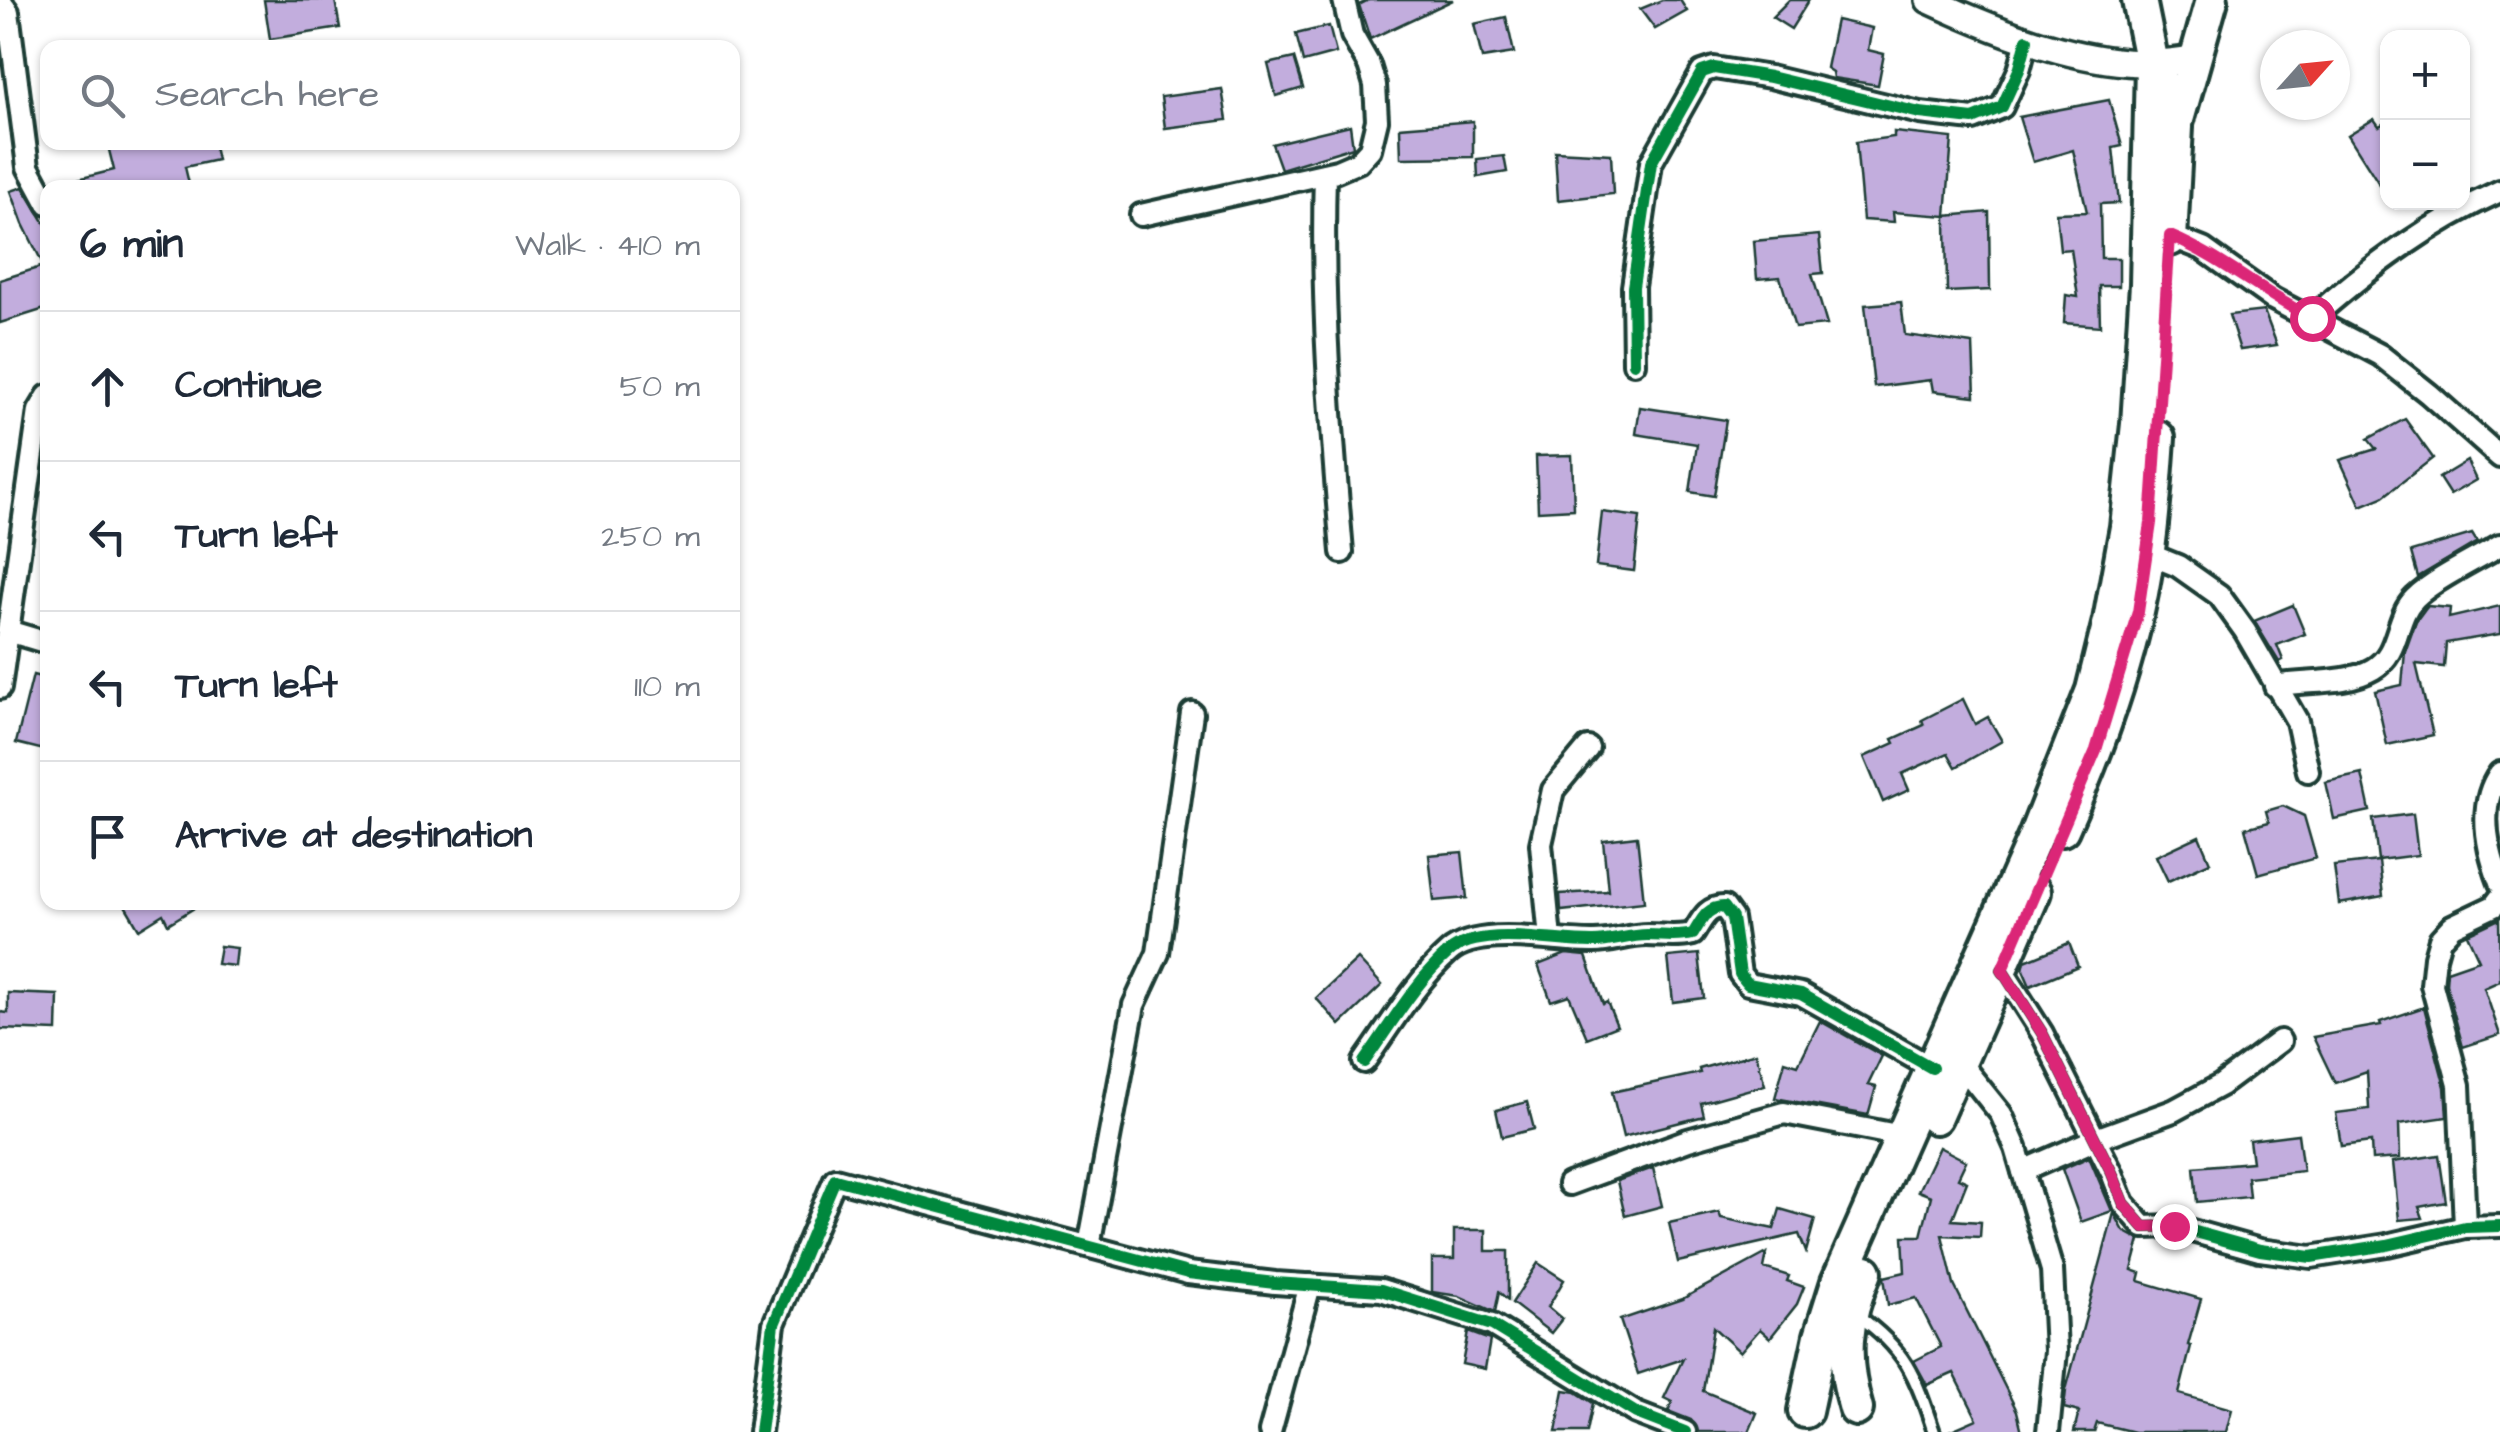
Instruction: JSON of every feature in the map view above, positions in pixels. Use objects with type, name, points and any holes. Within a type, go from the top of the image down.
[{"type":"main road","points":[[1864,1423],[1844,1362],[1852,1312],[2093,690],[2110,621],[2138,424],[2147,284],[2152,64],[2139,0]]},
{"type":"main road","points":[[1801,1421],[1838,1282],[1902,1136],[2002,970],[2096,750],[2138,612],[2159,430],[2176,126],[2212,0]]},
{"type":"main road","points":[[2152,64],[2171,101],[2176,126]]},
{"type":"main road","points":[[1801,1421],[1824,1399],[1836,1398],[1864,1423]]},
{"type":"street","points":[[1140,215],[1325,174],[1358,162],[1370,149],[1377,120],[1375,85],[1352,35],[1344,0]]},
{"type":"street","points":[[1929,0],[2065,52],[2152,64],[2194,58]]},
{"type":"street","points":[[0,1],[8,12],[28,167],[40,189]]},
{"type":"street","points":[[1634,363],[1633,288],[1651,164],[1702,72],[1714,68],[1770,77],[1920,113],[1972,119],[2002,107],[2027,40]]},
{"type":"street","points":[[1325,174],[1322,276],[1326,370],[1342,552]]},
{"type":"street","points":[[2312,318],[2399,248],[2438,222],[2500,192]]},
{"type":"street","points":[[2170,236],[2203,250],[2273,299],[2380,354],[2500,457]]},
{"type":"street","points":[[0,688],[40,409]]},
{"type":"street","points":[[2274,686],[2346,678],[2376,668],[2394,646],[2403,614],[2415,597],[2500,545]]},
{"type":"street","points":[[2146,553],[2178,566],[2220,595],[2297,720],[2308,770]]},
{"type":"street","points":[[8,631],[40,641]]},
{"type":"street","points":[[1089,1246],[1134,1005],[1158,953],[1192,713]]},
{"type":"street","points":[[1550,939],[1542,844],[1553,790],[1588,748]]},
{"type":"street","points":[[2500,773],[2490,788],[2487,810],[2489,852],[2500,883]]},
{"type":"street","points":[[2466,1227],[2459,1085],[2432,985],[2434,957],[2440,939],[2452,926],[2494,906],[2500,898]]},
{"type":"street","points":[[1364,1062],[1417,988],[1452,950],[1471,942],[1525,937],[1596,942],[1647,935],[1676,938],[1693,934],[1705,914],[1714,907],[1724,907],[1732,918],[1740,974],[1748,984],[1801,994],[1946,1065],[2000,1114],[2023,1171],[2052,1270],[2056,1351],[2048,1432]]},
{"type":"street","points":[[2002,970],[2042,1033],[2096,1138],[2124,1204],[2144,1227],[2174,1226],[2260,1250],[2312,1256],[2466,1227],[2500,1226]]},
{"type":"street","points":[[2023,1171],[2096,1138],[2172,1111],[2205,1094],[2280,1040]]},
{"type":"street","points":[[1570,1184],[1688,1140],[1784,1113],[1902,1136]]},
{"type":"street","points":[[760,1432],[774,1324],[835,1180],[1188,1273],[1381,1290],[1492,1324],[1636,1413],[1685,1432]]},
{"type":"street","points":[[1270,1432],[1310,1285]]},
{"type":"lane","points":[[1852,1312],[1897,1347],[1922,1396],[1934,1432]]},
{"type":"building","points":[[264,0],[335,0],[340,28],[270,39]]},
{"type":"building","points":[[1369,0],[1453,0],[1370,39],[1359,5]]},
{"type":"building","points":[[1662,0],[1680,0],[1687,11],[1655,29],[1640,9]]},
{"type":"building","points":[[1789,0],[1809,0],[1791,29],[1772,17]]},
{"type":"building","points":[[1506,17],[1514,53],[1482,58],[1474,24]]},
{"type":"building","points":[[1836,20],[1872,28],[1868,50],[1884,54],[1878,85],[1833,78],[1826,68]]},
{"type":"building","points":[[1329,26],[1336,53],[1303,62],[1296,34]]},
{"type":"building","points":[[1294,58],[1303,88],[1276,96],[1268,64]]},
{"type":"building","points":[[1222,89],[1227,120],[1165,128],[1161,97]]},
{"type":"building","points":[[2109,100],[2122,146],[2113,148],[2119,203],[2100,204],[2101,258],[2119,258],[2119,286],[2099,286],[2100,326],[2064,323],[2066,295],[2078,297],[2071,249],[2060,250],[2056,213],[2087,212],[2073,150],[2033,162],[2019,117]]},
{"type":"building","points":[[2374,119],[2380,125],[2380,185],[2348,135]]},
{"type":"building","points":[[1473,121],[1473,157],[1401,158],[1400,127]]},
{"type":"building","points":[[1350,125],[1353,147],[1281,169],[1272,144]]},
{"type":"building","points":[[1894,132],[1952,138],[1946,216],[1893,212],[1894,222],[1863,220],[1856,142],[1894,137]]},
{"type":"building","points":[[109,150],[215,150],[217,160],[185,167],[188,180],[74,180],[114,170]]},
{"type":"building","points":[[1555,151],[1611,154],[1613,194],[1558,200]]},
{"type":"building","points":[[1504,156],[1507,172],[1478,177],[1477,159]]},
{"type":"building","points":[[23,187],[40,215],[40,258],[23,224],[11,191]]},
{"type":"building","points":[[1989,212],[1990,290],[1947,292],[1946,216]]},
{"type":"building","points":[[1819,235],[1823,273],[1812,274],[1827,325],[1795,328],[1780,277],[1757,279],[1754,241]]},
{"type":"building","points":[[40,267],[40,310],[0,323],[0,280]]},
{"type":"building","points":[[1901,302],[1905,335],[1973,344],[1975,396],[1933,391],[1931,380],[1874,387],[1865,305]]},
{"type":"building","points":[[2264,311],[2277,345],[2240,350],[2229,315]]},
{"type":"building","points":[[1640,407],[1726,420],[1714,496],[1690,492],[1697,444],[1636,434]]},
{"type":"building","points":[[2405,419],[2433,458],[2383,497],[2361,506],[2340,460],[2376,449],[2368,439]]},
{"type":"building","points":[[1572,455],[1574,509],[1538,511],[1536,456]]},
{"type":"building","points":[[2467,461],[2476,480],[2450,495],[2439,478]]},
{"type":"building","points":[[1602,512],[1640,517],[1634,571],[1596,566]]},
{"type":"building","points":[[2472,534],[2477,542],[2418,577],[2411,552]]},
{"type":"building","points":[[2293,605],[2305,634],[2277,645],[2283,660],[2279,662],[2254,621]]},
{"type":"building","points":[[2427,606],[2450,608],[2449,618],[2500,606],[2500,634],[2446,643],[2444,667],[2416,664],[2433,735],[2387,745],[2375,691],[2402,685],[2405,652],[2416,621]]},
{"type":"building","points":[[33,675],[40,677],[40,749],[16,743]]},
{"type":"building","points":[[1963,699],[1975,724],[1988,717],[2002,741],[1956,767],[1948,753],[1902,774],[1909,790],[1883,802],[1864,757],[1895,743],[1893,739],[1924,725],[1922,720]]},
{"type":"building","points":[[2362,774],[2370,811],[2334,819],[2326,782]]},
{"type":"building","points":[[2283,806],[2304,816],[2316,858],[2258,874],[2245,828],[2269,822],[2266,811]]},
{"type":"building","points":[[2413,814],[2418,855],[2378,860],[2373,819]]},
{"type":"building","points":[[1637,836],[1644,902],[1561,911],[1560,894],[1608,891],[1603,840]]},
{"type":"building","points":[[2199,836],[2210,862],[2168,881],[2156,856]]},
{"type":"building","points":[[1462,852],[1467,898],[1434,901],[1429,855]]},
{"type":"building","points":[[2379,861],[2383,896],[2339,904],[2334,866]]},
{"type":"building","points":[[128,910],[191,910],[168,924],[163,914],[139,929]]},
{"type":"building","points":[[2499,919],[2500,981],[2484,988],[2500,1035],[2463,1047],[2446,984],[2447,971],[2479,960],[2467,934]]},
{"type":"building","points":[[2069,943],[2078,966],[2030,986],[2023,970],[2025,961]]},
{"type":"building","points":[[220,946],[237,948],[235,966],[217,964]]},
{"type":"building","points":[[1566,954],[1586,956],[1603,1004],[1607,1002],[1617,1026],[1587,1038],[1569,995],[1551,1001],[1538,965]]},
{"type":"building","points":[[1699,954],[1704,998],[1673,1002],[1668,957]]},
{"type":"building","points":[[1358,959],[1382,985],[1340,1025],[1316,998]]},
{"type":"building","points":[[8,993],[58,995],[57,1031],[0,1029],[0,1012],[8,1013]]},
{"type":"building","points":[[2424,1007],[2445,1087],[2447,1117],[2399,1124],[2400,1158],[2372,1160],[2371,1142],[2341,1146],[2336,1113],[2369,1109],[2367,1072],[2335,1083],[2313,1037],[2381,1025],[2380,1022]]},
{"type":"building","points":[[1820,1021],[1882,1056],[1868,1085],[1876,1087],[1868,1115],[1775,1098],[1785,1061],[1798,1065]]},
{"type":"building","points":[[1756,1053],[1765,1085],[1701,1103],[1704,1116],[1623,1137],[1612,1092],[1700,1073],[1699,1069]]},
{"type":"building","points":[[1527,1102],[1534,1129],[1502,1137],[1496,1110]]},
{"type":"building","points":[[2298,1134],[2303,1171],[2247,1177],[2249,1197],[2197,1202],[2194,1167],[2252,1162],[2249,1140]]},
{"type":"building","points":[[1939,1147],[1966,1161],[1958,1178],[1967,1182],[1952,1220],[1981,1222],[1980,1237],[1942,1235],[1954,1285],[2017,1411],[2022,1432],[1947,1432],[1977,1419],[1954,1373],[1927,1385],[1914,1361],[1941,1347],[1916,1298],[1888,1305],[1884,1277],[1905,1272],[1903,1236],[1921,1236],[1931,1196],[1918,1191]]},
{"type":"building","points":[[2439,1155],[2446,1202],[2419,1207],[2423,1218],[2399,1220],[2393,1162]]},
{"type":"building","points":[[2089,1157],[2112,1211],[2081,1222],[2062,1169]]},
{"type":"building","points":[[1653,1168],[1662,1206],[1625,1216],[1617,1181]]},
{"type":"building","points":[[1780,1209],[1815,1219],[1806,1252],[1799,1234],[1678,1262],[1669,1223],[1719,1212],[1721,1218],[1774,1229]]},
{"type":"building","points":[[2114,1213],[2124,1231],[2140,1240],[2132,1270],[2141,1273],[2139,1281],[2201,1299],[2179,1394],[2232,1409],[2226,1432],[2134,1432],[2097,1423],[2094,1432],[2074,1432],[2079,1412],[2064,1408],[2066,1390]]},
{"type":"building","points":[[1454,1230],[1486,1230],[1486,1251],[1508,1251],[1508,1300],[1499,1292],[1495,1312],[1459,1296],[1432,1292],[1432,1259],[1454,1259]]},
{"type":"building","points":[[1767,1253],[1764,1268],[1789,1276],[1787,1281],[1804,1287],[1797,1304],[1770,1338],[1760,1329],[1740,1352],[1713,1327],[1703,1391],[1757,1413],[1749,1432],[1698,1432],[1691,1420],[1668,1411],[1672,1402],[1664,1398],[1683,1359],[1638,1374],[1620,1320],[1682,1299]]},
{"type":"building","points":[[1538,1263],[1564,1280],[1548,1307],[1562,1319],[1551,1333],[1512,1303]]},
{"type":"building","points":[[1468,1332],[1490,1340],[1485,1369],[1462,1364]]},
{"type":"building","points":[[1564,1390],[1576,1392],[1593,1403],[1587,1432],[1556,1432]]},
{"type":"cycle path","points":[[1634,363],[1633,287],[1651,163],[1702,72],[1714,68],[1770,77],[1920,113],[1973,119],[2002,107],[2027,40]]},
{"type":"cycle path","points":[[1364,1062],[1425,977],[1449,952],[1463,944],[1498,937],[1594,942],[1640,935],[1687,935],[1693,934],[1709,912],[1724,907],[1732,918],[1740,974],[1748,984],[1801,994],[1932,1068]]},
{"type":"cycle path","points":[[2002,970],[2042,1033],[2124,1204],[2144,1227],[2174,1226],[2260,1250],[2311,1257],[2465,1227],[2500,1226]]},
{"type":"cycle path","points":[[760,1432],[774,1324],[835,1179],[1188,1273],[1381,1290],[1492,1325],[1636,1413],[1685,1432]]},
{"type":"route","points":[[2174,1226],[2144,1227],[2124,1204],[2042,1033],[2002,970],[2096,750],[2138,612],[2151,523],[2170,236],[2203,250],[2273,299],[2312,318]]}]
